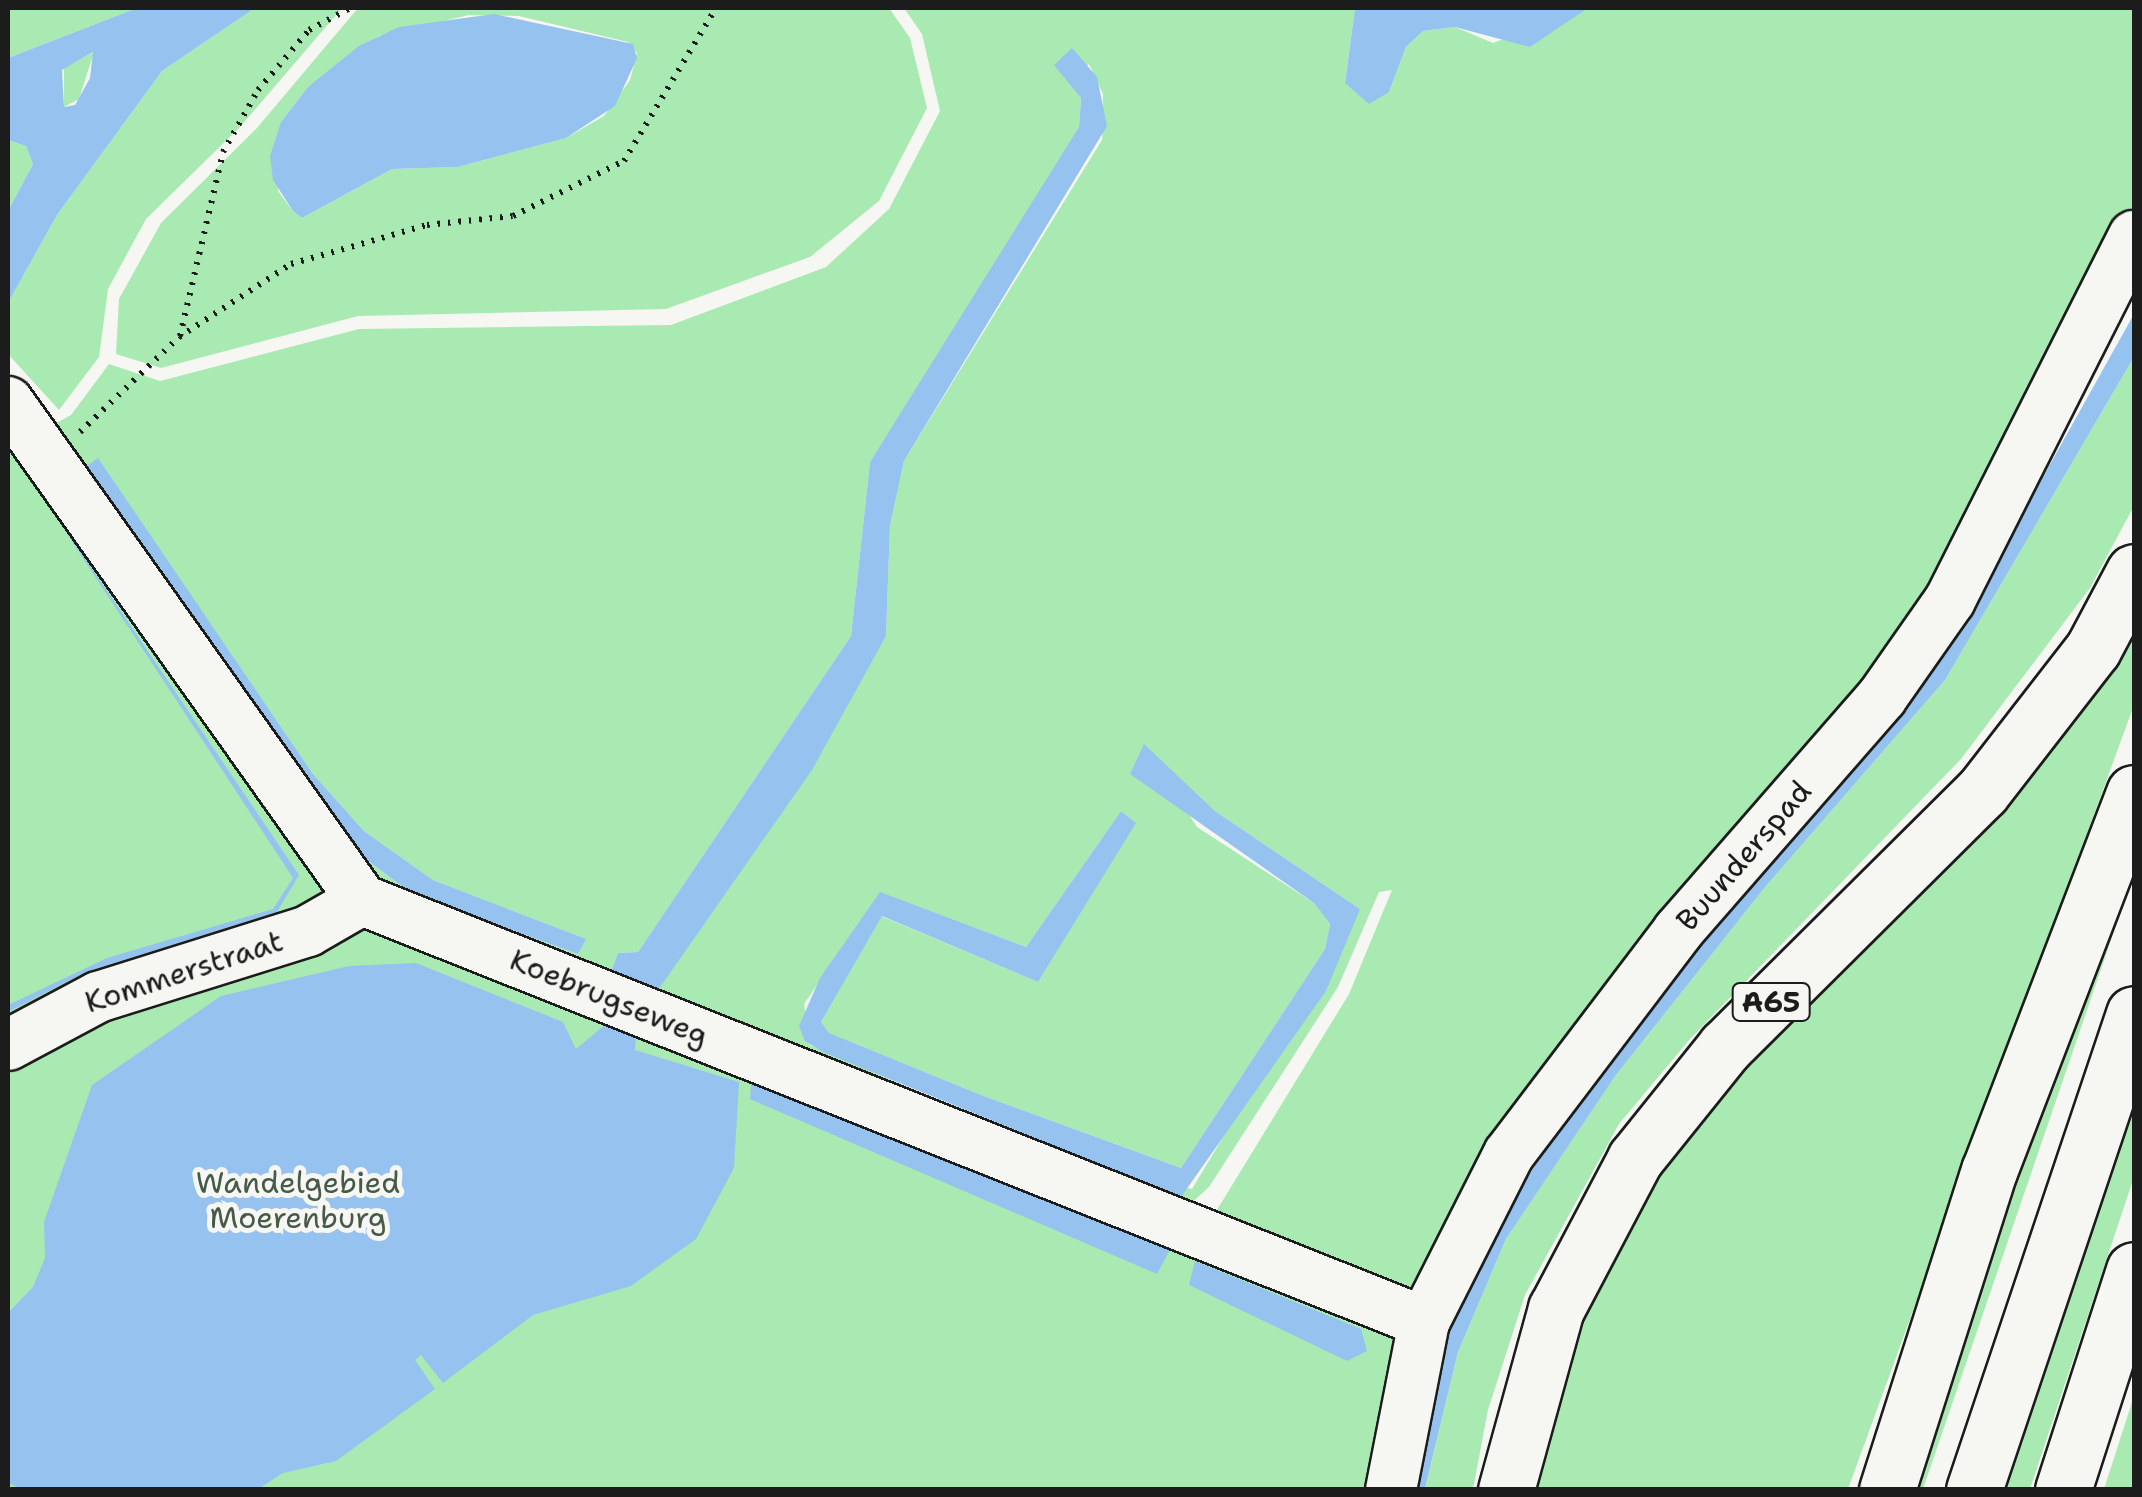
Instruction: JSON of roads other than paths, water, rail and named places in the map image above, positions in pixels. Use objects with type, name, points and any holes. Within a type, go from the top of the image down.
[{"type":"highway","name":"A65","points":[[1506,1490],[1556,1308],[1635,1159],[1725,1048],[1982,792],[2093,649],[2134,572]]},
{"type":"highway","points":[[1887,1490],[1990,1171],[2134,793]]},
{"type":"highway","points":[[1974,1490],[2134,1014]]},
{"type":"highway","points":[[2063,1490],[2134,1270]]},
{"type":"street","name":"Buunderspad","points":[[1391,1490],[1424,1322],[1509,1154],[1590,1041],[1882,697],[1950,600],[2134,236]]},
{"type":"street","points":[[8,402],[362,900]]},
{"type":"street","name":"Koebrugseweg","points":[[362,900],[1424,1322]]},
{"type":"street","name":"Kommerstraat","points":[[8,1046],[98,997],[308,931],[362,900]]},
{"type":"water","points":[[137,8],[255,8],[162,71],[57,215],[8,303],[8,211],[33,164],[26,146],[8,140],[8,58]],"holes":[[[93,52],[90,78],[75,105],[64,107],[62,70]]]},
{"type":"water","points":[[1355,8],[1588,8],[1530,47],[1455,27],[1423,31],[1406,47],[1389,92],[1369,104],[1345,83]]},
{"type":"water","points":[[494,14],[633,44],[637,58],[615,106],[566,138],[458,167],[392,169],[302,218],[293,211],[273,180],[270,156],[281,122],[308,87],[359,46],[399,27]]},
{"type":"water","points":[[1072,48],[1097,77],[1107,126],[904,461],[890,526],[886,636],[812,770],[656,993],[611,972],[618,953],[638,952],[851,636],[870,462],[1079,127],[1081,98],[1054,65]]},
{"type":"water","points":[[2134,314],[2134,357],[1945,680],[1766,886],[1616,1075],[1506,1239],[1458,1352],[1425,1489],[1409,1490],[1447,1334],[1492,1230],[1602,1066],[1986,579]]},
{"type":"water","points":[[14,453],[299,875],[277,912],[86,972],[8,1012],[8,1005],[107,958],[273,909],[293,878]]},
{"type":"water","points":[[98,458],[313,774],[364,831],[433,880],[586,939],[578,954],[411,893],[355,851],[84,468]]},
{"type":"water","points":[[1144,744],[1215,811],[1360,909],[1326,991],[1181,1197],[823,1052],[805,1041],[799,1026],[820,978],[880,892],[1026,947],[1121,811],[1136,823],[1038,982],[882,916],[821,1022],[829,1033],[981,1095],[1181,1168],[1325,949],[1330,924],[1314,903],[1130,774]]},
{"type":"water","points":[[416,963],[563,1022],[576,1049],[606,1024],[636,1035],[635,1050],[739,1082],[734,1168],[696,1239],[631,1286],[533,1315],[443,1383],[421,1355],[415,1360],[435,1389],[336,1461],[283,1473],[258,1489],[21,1490],[8,1482],[8,1313],[33,1287],[45,1258],[44,1222],[92,1085],[221,996],[349,966]]},
{"type":"water","points":[[752,1070],[1171,1248],[1157,1274],[750,1099]]},
{"type":"water","points":[[1195,1261],[1361,1329],[1367,1351],[1347,1361],[1189,1285]]},
{"type":"park label","name":"Wandelgebied Moerenburg","points":[[298,1200]]}]
